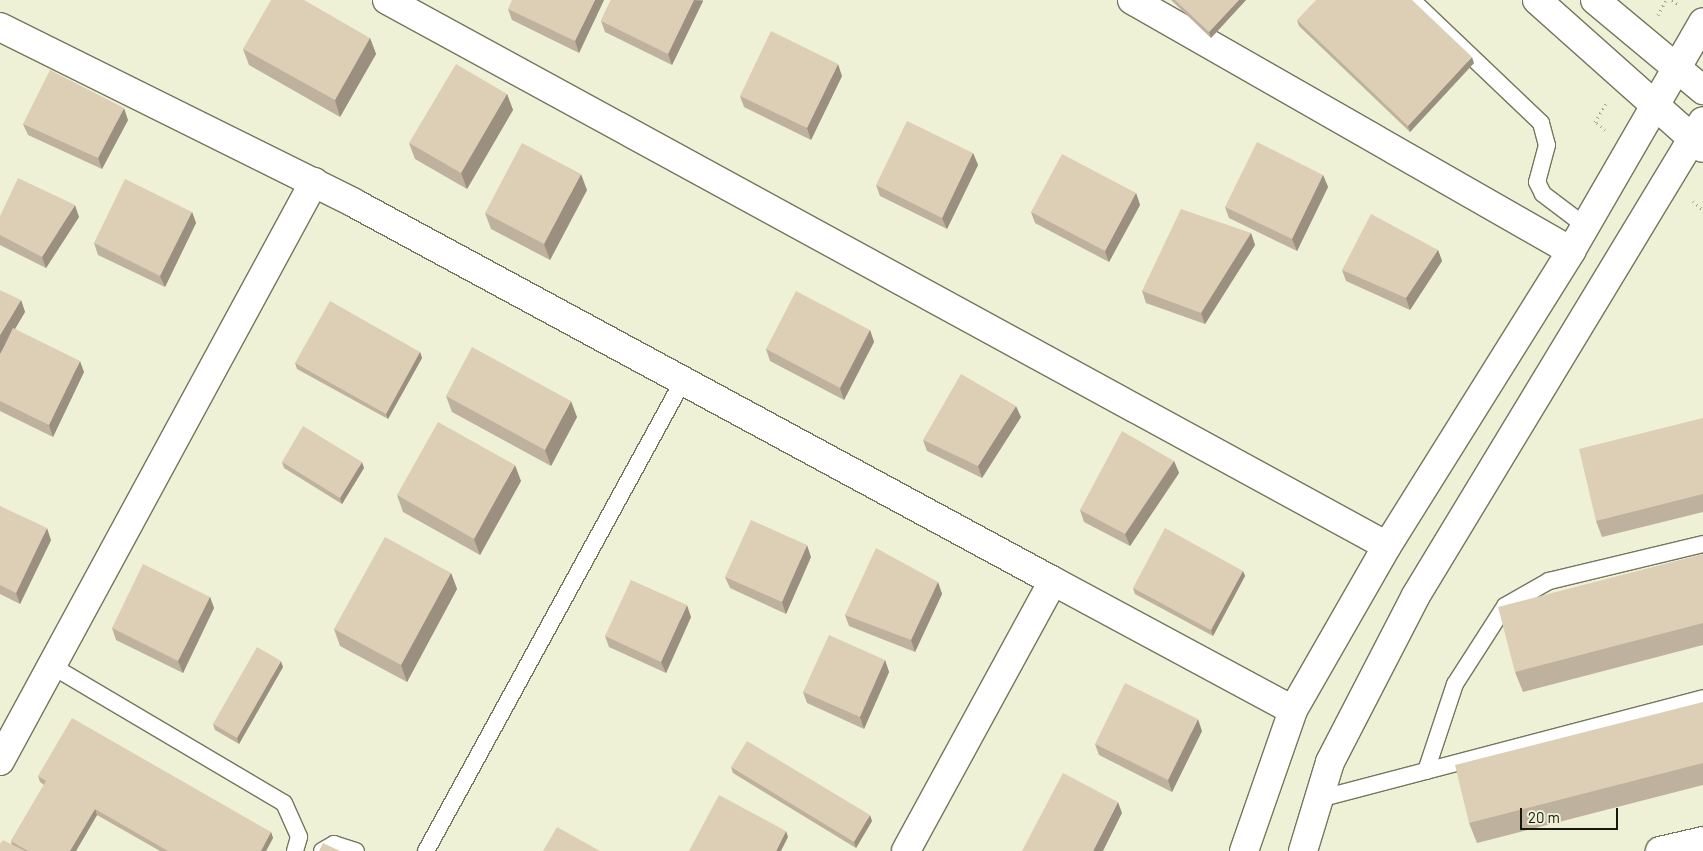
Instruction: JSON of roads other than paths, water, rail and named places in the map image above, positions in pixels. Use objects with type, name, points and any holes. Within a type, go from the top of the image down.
[{"type":"street","points":[[387,0],[1387,546]]},
{"type":"street","points":[[1132,0],[1571,251]]},
{"type":"street","points":[[1303,851],[1330,762],[1415,597],[1699,135],[1656,104],[1537,0]]},
{"type":"street","points":[[1595,0],[1676,70],[1703,90]]},
{"type":"street","points":[[1244,851],[1293,710],[1387,546],[1571,251],[1584,225],[1703,22]]},
{"type":"street","points":[[0,27],[314,182],[684,379],[1293,710]]},
{"type":"street","points":[[0,761],[314,182]]},
{"type":"street","points":[[906,851],[1053,580]]},
{"type":"street","points":[[1660,851],[1703,841]]},
{"type":"lane","points":[[1412,0],[1541,123],[1547,145],[1538,168],[1540,188],[1584,225]]},
{"type":"lane","points":[[426,851],[684,379]]},
{"type":"lane","points":[[1426,771],[1454,684],[1505,606],[1549,581],[1703,544]]},
{"type":"lane","points":[[52,666],[284,803],[299,837],[294,851]]},
{"type":"lane","points":[[1318,799],[1703,698]]},
{"type":"lane","points":[[322,851],[334,844],[356,851]]}]
